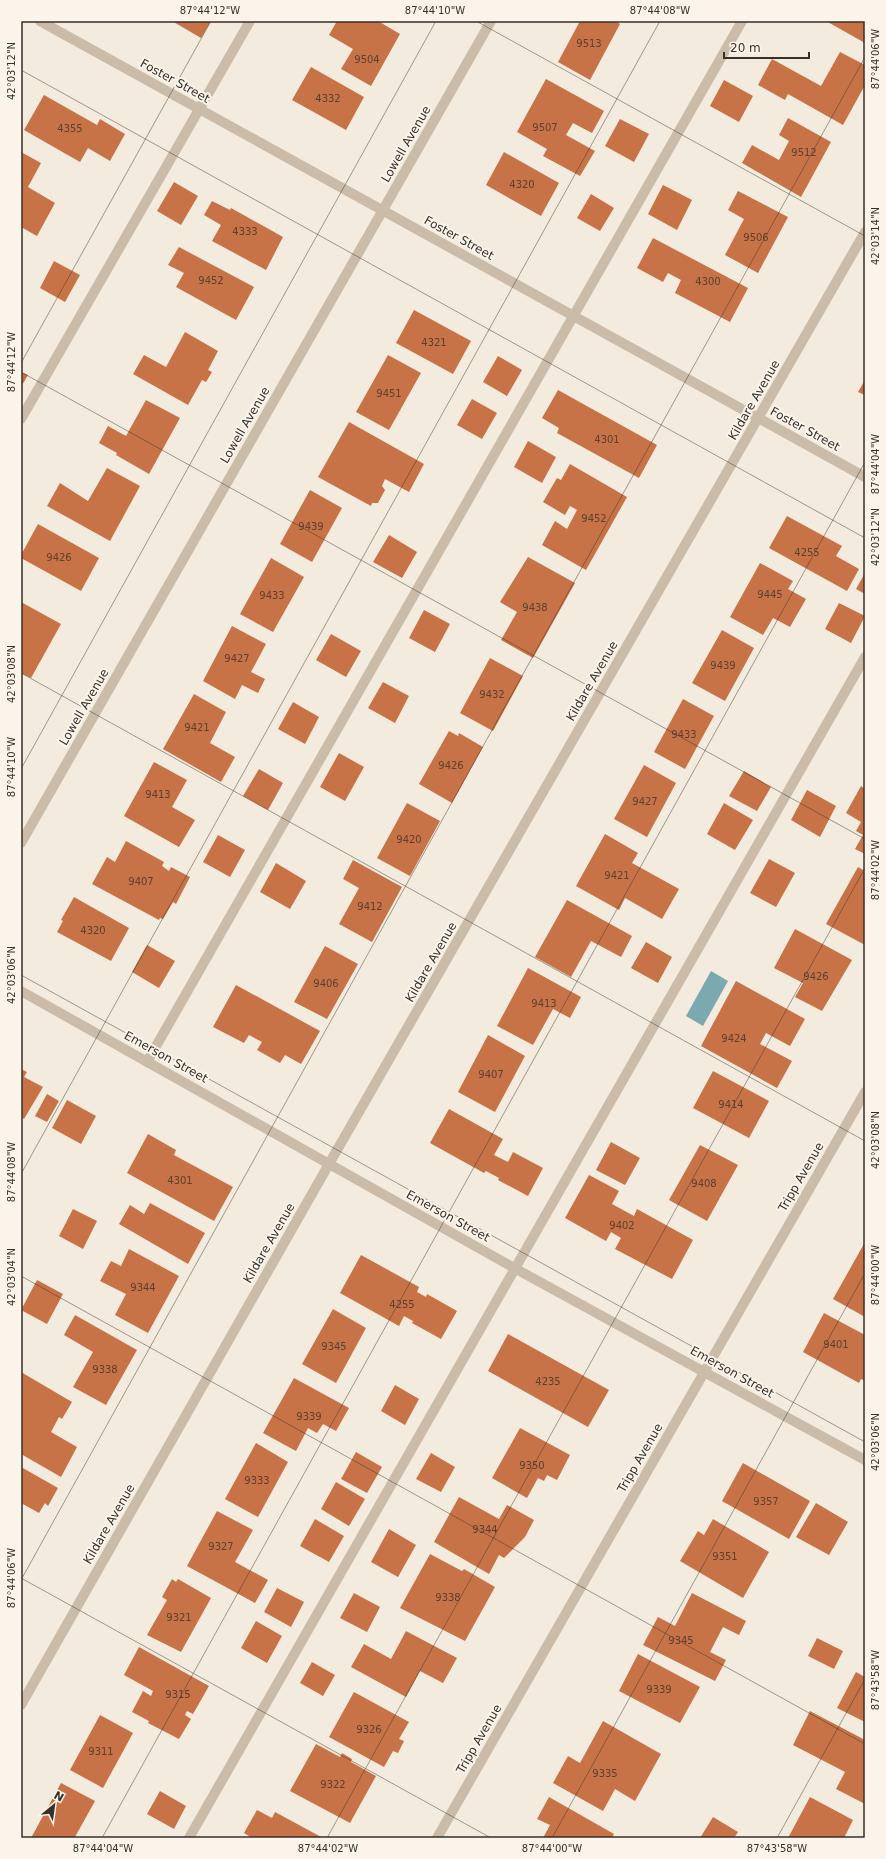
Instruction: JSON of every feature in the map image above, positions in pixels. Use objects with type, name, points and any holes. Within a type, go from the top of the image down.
[{"type":"street","name":"Foster Street","points":[[40,21],[865,477]]},
{"type":"street","points":[[21,419],[250,21]]},
{"type":"street","name":"Lowell Avenue","points":[[21,843],[491,21]]},
{"type":"street","points":[[147,1062],[742,21]]},
{"type":"street","name":"Kildare Avenue","points":[[21,1705],[329,1164],[865,232]]},
{"type":"street","points":[[190,1838],[865,657]]},
{"type":"street","name":"Emerson Street","points":[[21,991],[516,1268],[865,1460]]},
{"type":"street","name":"Tripp Avenue","points":[[437,1838],[865,1092]]},
{"type":"water","points":[[711,971],[728,981],[703,1026],[686,1016]]},
{"type":"building","points":[[172,21],[211,21],[201,38]]},
{"type":"building","points":[[337,21],[378,21],[400,34],[371,86],[341,69],[353,49],[329,35]]},
{"type":"building","points":[[580,21],[615,21],[620,24],[590,80],[558,62]]},
{"type":"building","points":[[826,21],[865,21],[865,43]]},
{"type":"building","points":[[840,52],[865,65],[865,85],[843,125],[788,94],[785,100],[758,85],[772,59],[821,86]]},
{"type":"building","points":[[311,67],[364,97],[346,130],[292,100]]},
{"type":"building","points":[[546,79],[604,111],[592,133],[573,123],[566,135],[595,151],[580,176],[543,156],[547,149],[517,132]]},
{"type":"building","points":[[724,80],[753,96],[739,122],[710,106]]},
{"type":"building","points":[[44,95],[97,125],[100,119],[125,134],[110,161],[88,148],[80,162],[24,130]]},
{"type":"building","points":[[788,118],[831,142],[801,197],[742,163],[752,145],[779,160],[789,141],[779,135]]},
{"type":"building","points":[[620,119],[649,134],[634,162],[605,146]]},
{"type":"building","points":[[21,152],[41,163],[28,187],[55,203],[37,236],[21,227]]},
{"type":"building","points":[[504,152],[559,183],[541,216],[486,185]]},
{"type":"building","points":[[174,182],[198,196],[181,225],[157,211]]},
{"type":"building","points":[[663,185],[692,200],[677,230],[648,214]]},
{"type":"building","points":[[738,191],[788,217],[758,273],[725,255],[744,219],[728,210]]},
{"type":"building","points":[[591,194],[614,208],[600,231],[577,218]]},
{"type":"building","points":[[212,201],[230,210],[231,208],[283,237],[266,270],[212,241],[221,225],[204,215]]},
{"type":"building","points":[[653,238],[748,288],[730,322],[675,293],[681,280],[668,273],[663,282],[637,268]]},
{"type":"building","points":[[179,247],[254,287],[236,320],[176,287],[184,273],[168,265]]},
{"type":"building","points":[[54,261],[80,275],[65,302],[40,288]]},
{"type":"building","points":[[414,310],[471,341],[453,374],[396,343]]},
{"type":"building","points":[[185,332],[218,351],[208,370],[212,372],[206,382],[202,380],[188,405],[133,374],[144,355],[166,367]]},
{"type":"building","points":[[388,355],[421,373],[389,430],[356,412]]},
{"type":"building","points":[[498,356],[522,370],[507,396],[483,382]]},
{"type":"building","points":[[21,372],[28,375],[21,387]]},
{"type":"building","points":[[865,380],[865,395],[858,392]]},
{"type":"building","points":[[558,390],[657,445],[639,478],[557,433],[559,428],[542,418]]},
{"type":"building","points":[[472,399],[497,413],[482,439],[457,425]]},
{"type":"building","points":[[146,400],[180,418],[149,474],[116,455],[117,453],[99,443],[108,426],[126,436]]},
{"type":"building","points":[[349,422],[424,464],[409,492],[385,479],[382,486],[385,490],[378,503],[372,503],[371,506],[318,477]]},
{"type":"building","points":[[528,441],[556,457],[542,483],[514,467]]},
{"type":"building","points":[[570,464],[627,497],[586,570],[542,545],[555,521],[567,529],[577,510],[570,506],[565,515],[543,502],[557,478],[561,480]]},
{"type":"building","points":[[107,468],[140,486],[110,541],[47,506],[60,483],[88,501]]},
{"type":"building","points":[[310,490],[342,508],[312,562],[280,544]]},
{"type":"building","points":[[787,516],[842,546],[836,556],[859,569],[847,591],[769,548]]},
{"type":"building","points":[[38,524],[99,558],[81,591],[21,558],[21,555]]},
{"type":"building","points":[[389,535],[417,552],[402,578],[373,562]]},
{"type":"building","points":[[528,557],[575,583],[533,658],[501,640],[517,612],[500,602]]},
{"type":"building","points":[[271,558],[304,577],[273,632],[240,614]]},
{"type":"building","points":[[760,563],[793,581],[788,589],[806,599],[790,627],[773,618],[763,635],[730,617]]},
{"type":"building","points":[[865,573],[865,594],[856,589]]},
{"type":"building","points":[[21,602],[61,624],[31,678],[21,673]]},
{"type":"building","points":[[839,603],[865,616],[851,643],[825,629]]},
{"type":"building","points":[[424,610],[450,624],[435,652],[409,638]]},
{"type":"building","points":[[232,626],[266,644],[251,672],[265,679],[258,693],[242,685],[235,699],[203,681]]},
{"type":"building","points":[[722,630],[754,648],[725,701],[692,683]]},
{"type":"building","points":[[331,634],[361,651],[346,677],[316,660]]},
{"type":"building","points":[[490,658],[523,676],[493,731],[460,713]]},
{"type":"building","points":[[383,682],[409,696],[395,723],[368,708]]},
{"type":"building","points":[[194,694],[226,712],[210,743],[235,757],[221,782],[163,749]]},
{"type":"building","points":[[683,699],[714,716],[685,769],[654,752]]},
{"type":"building","points":[[293,702],[319,717],[305,744],[278,729]]},
{"type":"building","points":[[449,731],[458,736],[459,733],[483,747],[452,803],[419,784]]},
{"type":"building","points":[[339,753],[364,767],[345,801],[320,787]]},
{"type":"building","points":[[154,762],[187,780],[172,807],[195,820],[179,847],[124,816]]},
{"type":"building","points":[[644,765],[676,783],[647,837],[614,819]]},
{"type":"building","points":[[259,769],[283,783],[268,810],[243,796]]},
{"type":"building","points":[[744,771],[771,787],[757,811],[729,796]]},
{"type":"building","points":[[861,786],[865,789],[865,854],[855,849],[863,835],[856,831],[861,822],[846,813]]},
{"type":"building","points":[[807,790],[836,806],[820,837],[791,820]]},
{"type":"building","points":[[407,803],[440,821],[410,876],[377,858]]},
{"type":"building","points":[[724,803],[753,820],[735,850],[707,834]]},
{"type":"building","points":[[605,834],[638,853],[632,863],[679,889],[662,919],[625,898],[619,910],[576,886]]},
{"type":"building","points":[[218,835],[245,850],[230,877],[203,862]]},
{"type":"building","points":[[126,841],[164,862],[162,866],[169,871],[171,867],[190,877],[176,904],[173,902],[163,919],[160,918],[159,920],[92,884],[107,857],[115,862]]},
{"type":"building","points":[[769,859],[795,873],[776,907],[750,893]]},
{"type":"building","points":[[353,860],[402,887],[372,942],[339,924],[359,888],[343,879]]},
{"type":"building","points":[[276,863],[306,881],[290,909],[260,892]]},
{"type":"building","points":[[858,867],[865,871],[865,945],[826,924]]},
{"type":"building","points":[[74,897],[129,928],[111,961],[57,932],[63,921],[61,920]]},
{"type":"building","points":[[567,900],[632,936],[621,957],[591,941],[571,977],[535,957]]},
{"type":"building","points":[[795,929],[852,960],[822,1011],[795,997],[803,983],[774,968]]},
{"type":"building","points":[[646,942],[672,957],[658,983],[631,968]]},
{"type":"building","points":[[147,945],[175,961],[159,988],[132,972]]},
{"type":"building","points":[[325,946],[358,964],[327,1019],[294,1002]]},
{"type":"building","points":[[528,968],[581,997],[570,1018],[553,1009],[533,1045],[497,1026]]},
{"type":"building","points":[[736,981],[805,1019],[790,1046],[766,1033],[760,1044],[792,1061],[777,1088],[701,1046]]},
{"type":"building","points":[[236,985],[320,1031],[301,1064],[285,1055],[280,1063],[257,1050],[262,1042],[249,1035],[244,1043],[213,1027]]},
{"type":"building","points":[[488,1035],[525,1056],[495,1112],[458,1092]]},
{"type":"building","points":[[21,1069],[27,1072],[24,1077],[43,1087],[24,1119],[21,1117]]},
{"type":"building","points":[[713,1071],[769,1101],[749,1138],[693,1108]]},
{"type":"building","points":[[47,1094],[59,1101],[47,1122],[35,1116]]},
{"type":"building","points":[[67,1100],[96,1116],[81,1144],[52,1128]]},
{"type":"building","points":[[449,1109],[503,1139],[494,1155],[508,1162],[513,1152],[543,1168],[528,1196],[498,1180],[499,1178],[486,1171],[484,1173],[430,1143]]},
{"type":"building","points":[[148,1134],[176,1150],[174,1155],[233,1187],[214,1221],[127,1173]]},
{"type":"building","points":[[611,1142],[640,1158],[625,1185],[596,1170]]},
{"type":"building","points":[[700,1145],[738,1165],[707,1221],[669,1200]]},
{"type":"building","points":[[589,1175],[619,1191],[612,1204],[634,1216],[637,1209],[693,1240],[672,1279],[615,1249],[621,1238],[611,1232],[606,1241],[565,1218]]},
{"type":"building","points":[[150,1203],[205,1233],[188,1264],[119,1224],[130,1205],[144,1214]]},
{"type":"building","points":[[73,1209],[97,1221],[83,1249],[59,1236]]},
{"type":"building","points":[[865,1242],[865,1317],[833,1299]]},
{"type":"building","points":[[129,1249],[179,1276],[148,1333],[115,1315],[126,1294],[100,1281],[111,1261],[121,1266]]},
{"type":"building","points":[[361,1255],[419,1287],[417,1292],[426,1297],[427,1294],[457,1311],[441,1339],[412,1323],[413,1321],[404,1316],[399,1326],[340,1293]]},
{"type":"building","points":[[37,1280],[63,1294],[47,1324],[21,1310]]},
{"type":"building","points":[[333,1309],[366,1328],[336,1383],[302,1364]]},
{"type":"building","points":[[824,1313],[865,1335],[865,1381],[861,1379],[859,1383],[803,1352]]},
{"type":"building","points":[[75,1315],[137,1350],[106,1405],[73,1387],[93,1352],[64,1335]]},
{"type":"building","points":[[508,1334],[609,1390],[588,1427],[488,1371]]},
{"type":"building","points":[[21,1372],[72,1402],[62,1419],[59,1417],[51,1432],[77,1447],[61,1477],[21,1454]]},
{"type":"building","points":[[294,1378],[349,1408],[336,1431],[323,1424],[317,1433],[308,1428],[296,1451],[263,1433]]},
{"type":"building","points":[[395,1385],[419,1399],[405,1425],[381,1411]]},
{"type":"building","points":[[520,1428],[570,1455],[557,1480],[547,1475],[544,1481],[538,1478],[527,1498],[492,1478]]},
{"type":"building","points":[[256,1443],[288,1462],[258,1517],[225,1499]]},
{"type":"building","points":[[356,1452],[382,1467],[367,1493],[341,1479]]},
{"type":"building","points":[[431,1453],[455,1467],[441,1492],[416,1479]]},
{"type":"building","points":[[743,1463],[810,1501],[789,1539],[722,1501]]},
{"type":"building","points":[[21,1467],[58,1488],[48,1506],[45,1503],[39,1513],[21,1503]]},
{"type":"building","points":[[336,1482],[365,1499],[349,1526],[321,1509]]},
{"type":"building","points":[[459,1497],[499,1519],[507,1505],[534,1520],[525,1537],[504,1558],[499,1555],[489,1574],[434,1542]]},
{"type":"building","points":[[816,1503],[848,1522],[829,1555],[796,1537]]},
{"type":"building","points":[[217,1511],[253,1530],[235,1562],[268,1580],[255,1603],[187,1566]]},
{"type":"building","points":[[315,1519],[344,1536],[329,1562],[300,1546]]},
{"type":"building","points":[[713,1519],[769,1552],[743,1598],[680,1561],[698,1531],[704,1535]]},
{"type":"building","points":[[389,1529],[416,1545],[398,1577],[371,1562]]},
{"type":"building","points":[[430,1554],[462,1571],[464,1569],[495,1587],[465,1641],[400,1608]]},
{"type":"building","points":[[172,1579],[176,1582],[178,1579],[211,1598],[181,1652],[147,1635],[167,1600],[162,1597]]},
{"type":"building","points":[[277,1588],[304,1602],[291,1627],[264,1612]]},
{"type":"building","points":[[354,1593],[380,1607],[367,1632],[340,1618]]},
{"type":"building","points":[[692,1593],[746,1621],[739,1635],[723,1627],[710,1652],[726,1660],[715,1681],[643,1645],[658,1617],[675,1626]]},
{"type":"building","points":[[256,1621],[282,1636],[267,1663],[241,1648]]},
{"type":"building","points":[[406,1631],[457,1658],[443,1683],[420,1671],[406,1697],[351,1667],[364,1644],[391,1659]]},
{"type":"building","points":[[817,1638],[843,1651],[834,1669],[808,1656]]},
{"type":"building","points":[[139,1647],[209,1686],[193,1714],[187,1711],[185,1715],[191,1719],[179,1739],[148,1723],[149,1721],[132,1712],[143,1691],[151,1696],[153,1691],[124,1675]]},
{"type":"building","points":[[638,1654],[700,1687],[680,1723],[619,1691]]},
{"type":"building","points":[[312,1662],[335,1675],[323,1696],[300,1683]]},
{"type":"building","points":[[856,1672],[865,1677],[865,1722],[837,1708]]},
{"type":"building","points":[[354,1692],[409,1722],[399,1739],[404,1741],[398,1753],[393,1751],[384,1767],[329,1737]]},
{"type":"building","points":[[810,1711],[865,1740],[865,1804],[836,1789],[845,1772],[793,1745]]},
{"type":"building","points":[[100,1715],[133,1733],[103,1788],[70,1770]]},
{"type":"building","points":[[603,1721],[661,1754],[635,1801],[615,1789],[603,1811],[553,1783],[568,1756],[580,1763]]},
{"type":"building","points":[[316,1744],[340,1757],[342,1753],[352,1759],[351,1762],[376,1776],[350,1823],[290,1791]]},
{"type":"building","points":[[61,1783],[95,1801],[75,1837],[78,1838],[31,1838]]},
{"type":"building","points":[[160,1791],[186,1806],[174,1829],[147,1814]]},
{"type":"building","points":[[549,1797],[614,1834],[612,1838],[543,1838],[550,1825],[537,1819]]},
{"type":"building","points":[[810,1797],[853,1820],[844,1838],[788,1838]]},
{"type":"building","points":[[257,1810],[272,1818],[275,1812],[323,1838],[252,1838],[244,1833]]},
{"type":"building","points":[[713,1817],[738,1832],[734,1838],[700,1838]]}]
